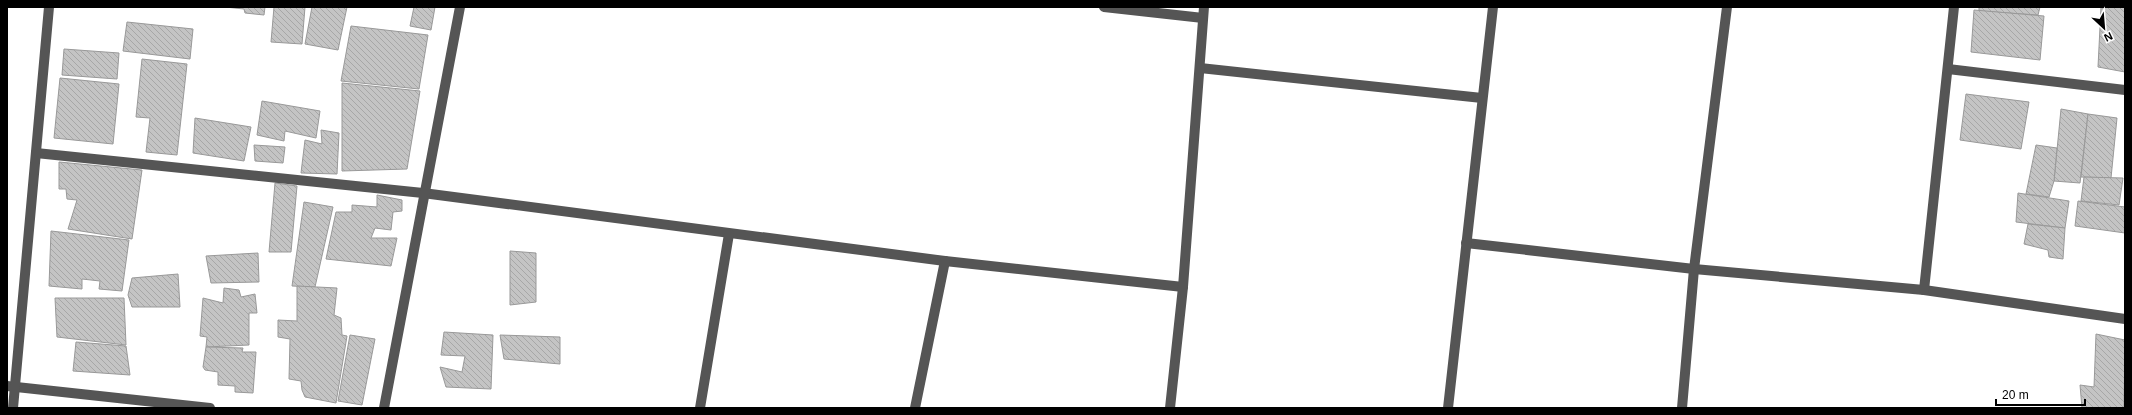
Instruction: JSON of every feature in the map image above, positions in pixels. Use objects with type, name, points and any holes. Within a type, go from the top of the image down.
[{"type":"street","points":[[13,408],[11,386],[50,7]]},
{"type":"street","points":[[384,408],[423,192],[460,7]]},
{"type":"street","points":[[1104,7],[1203,18]]},
{"type":"street","points":[[1170,408],[1183,287],[1204,7]]},
{"type":"street","points":[[1448,408],[1493,7]]},
{"type":"street","points":[[1682,408],[1694,269],[1727,7]]},
{"type":"street","points":[[1924,290],[1954,7]]},
{"type":"street","points":[[1200,68],[1482,98]]},
{"type":"street","points":[[1948,69],[2125,90]]},
{"type":"street","points":[[36,153],[423,192],[729,234],[1183,287]]},
{"type":"street","points":[[700,408],[729,234]]},
{"type":"street","points":[[1466,243],[1694,269],[1924,290],[2125,319]]},
{"type":"street","points":[[915,408],[945,260]]},
{"type":"street","points":[[11,386],[210,408]]},
{"type":"building","points":[[225,7],[265,7],[264,15],[245,13],[244,9]]},
{"type":"building","points":[[274,7],[305,7],[302,44],[271,42]]},
{"type":"building","points":[[312,7],[347,7],[338,50],[305,44]]},
{"type":"building","points":[[414,7],[435,7],[431,30],[410,26]]},
{"type":"building","points":[[1979,7],[2040,7],[2038,15],[1979,11]]},
{"type":"building","points":[[2101,7],[2125,7],[2125,72],[2098,67]]},
{"type":"building","points":[[1974,10],[2044,16],[2040,60],[1971,52]]},
{"type":"building","points":[[127,22],[193,29],[190,59],[123,51]]},
{"type":"building","points":[[351,26],[428,35],[419,89],[341,81]]},
{"type":"building","points":[[64,49],[119,53],[117,79],[62,75]]},
{"type":"building","points":[[142,59],[187,64],[177,155],[146,152],[150,118],[136,117]]},
{"type":"building","points":[[60,78],[119,84],[113,144],[54,138]]},
{"type":"building","points":[[342,83],[420,91],[407,169],[342,171]]},
{"type":"building","points":[[1966,94],[2029,102],[2021,149],[1960,140]]},
{"type":"building","points":[[262,101],[320,111],[316,138],[285,131],[284,141],[257,135]]},
{"type":"building","points":[[2061,109],[2088,114],[2080,183],[2054,181]]},
{"type":"building","points":[[2088,114],[2117,118],[2111,178],[2081,177]]},
{"type":"building","points":[[195,118],[251,127],[244,161],[193,153]]},
{"type":"building","points":[[321,130],[339,133],[337,174],[301,173],[305,140],[322,144]]},
{"type":"building","points":[[254,145],[285,147],[283,163],[255,161]]},
{"type":"building","points":[[2036,145],[2057,148],[2054,181],[2049,197],[2026,194]]},
{"type":"building","points":[[59,162],[142,170],[132,239],[68,229],[77,200],[67,199],[66,189],[59,189]]},
{"type":"building","points":[[2084,177],[2123,178],[2119,205],[2081,201]]},
{"type":"building","points":[[275,183],[297,186],[291,252],[269,252]]},
{"type":"building","points":[[2018,193],[2069,201],[2065,228],[2016,222]]},
{"type":"building","points":[[377,195],[402,200],[402,211],[393,212],[391,230],[375,228],[371,238],[397,238],[391,266],[326,259],[336,212],[352,212],[352,205],[377,207]]},
{"type":"building","points":[[2078,201],[2125,207],[2125,233],[2075,226]]},
{"type":"building","points":[[304,202],[333,207],[315,287],[292,286]]},
{"type":"building","points":[[2028,224],[2065,228],[2063,259],[2049,257],[2048,250],[2024,244]]},
{"type":"building","points":[[51,231],[129,240],[122,291],[99,289],[100,281],[82,279],[82,289],[49,286]]},
{"type":"building","points":[[510,251],[536,253],[536,302],[510,305]]},
{"type":"building","points":[[258,253],[259,282],[211,283],[206,256]]},
{"type":"building","points":[[178,274],[180,307],[132,307],[128,295],[132,278]]},
{"type":"building","points":[[297,286],[337,288],[334,315],[341,318],[342,335],[347,336],[336,403],[305,397],[302,390],[301,381],[289,379],[290,339],[278,337],[278,320],[297,321]]},
{"type":"building","points":[[224,288],[239,290],[241,297],[255,294],[257,313],[249,313],[249,345],[206,347],[207,337],[200,336],[203,298],[223,303]]},
{"type":"building","points":[[55,298],[124,298],[126,345],[57,337]]},
{"type":"building","points":[[444,332],[493,335],[491,389],[446,387],[440,367],[462,372],[465,356],[441,355]]},
{"type":"building","points":[[2096,334],[2125,340],[2124,408],[2082,408],[2080,385],[2094,387]]},
{"type":"building","points":[[350,335],[375,339],[362,405],[338,401]]},
{"type":"building","points":[[500,335],[560,337],[560,364],[504,359]]},
{"type":"building","points":[[76,342],[126,346],[130,375],[73,371]]},
{"type":"building","points":[[206,347],[243,348],[242,352],[256,352],[253,393],[235,392],[235,386],[218,385],[218,372],[205,370],[203,367]]}]
